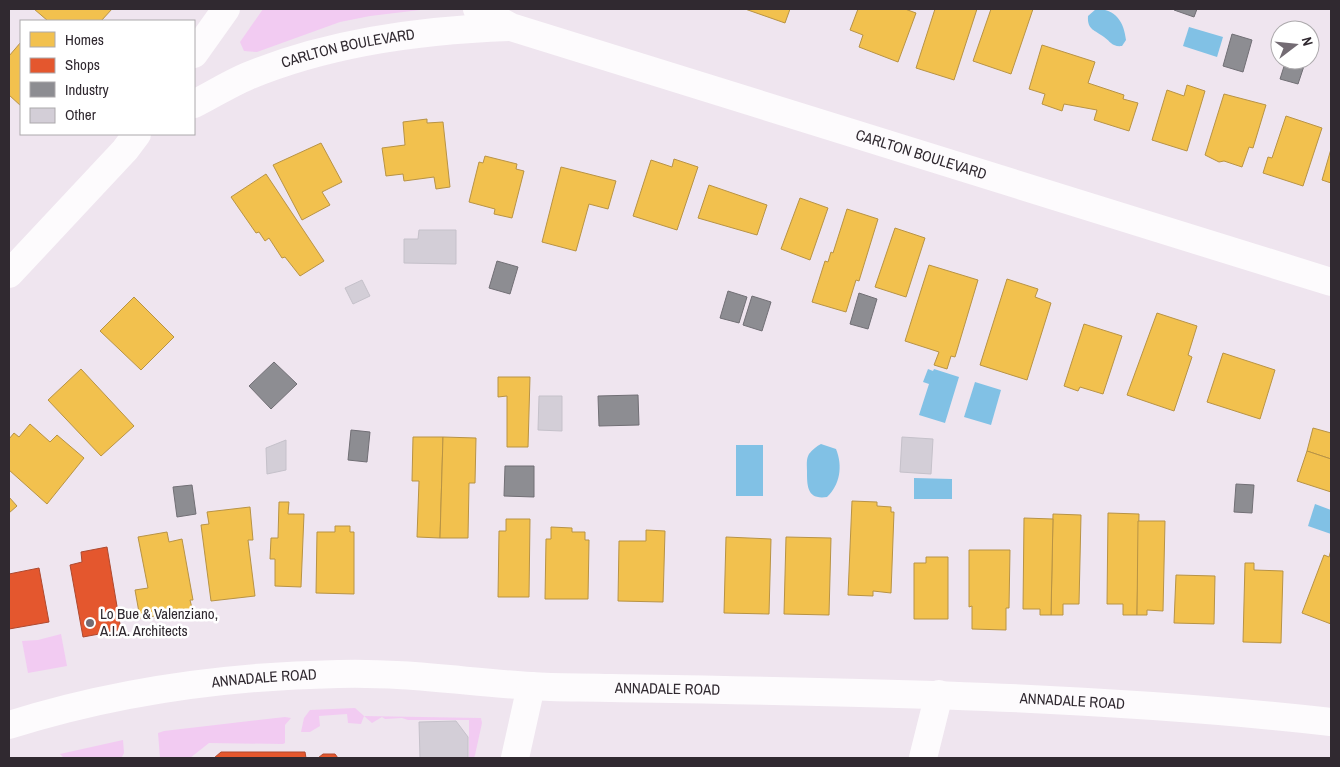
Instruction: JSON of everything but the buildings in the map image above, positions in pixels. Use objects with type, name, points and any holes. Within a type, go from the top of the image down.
[{"type":"street","name":"CARLTON BOULEVARD","points":[[477,9],[511,27],[1331,282]]},
{"type":"street","points":[[195,52],[223,10]]},
{"type":"street","name":"CARLTON BOULEVARD","points":[[195,103],[248,76],[313,54],[398,36],[452,29],[511,27]]},
{"type":"street","points":[[9,274],[131,142],[144,135]]},
{"type":"street","name":"ANNADALE ROAD","points":[[9,725],[134,694],[234,680],[338,674],[433,676],[531,686],[939,694],[1164,706],[1331,722]]},
{"type":"street","points":[[515,758],[531,686]]},
{"type":"street","points":[[923,758],[939,694]]},
{"type":"shaded area","points":[[263,9],[420,10],[340,22],[257,52],[244,51],[240,42]]},
{"type":"shaded area","points":[[61,634],[67,666],[28,673],[22,641],[38,640]]},
{"type":"shaded area","points":[[355,708],[364,716],[361,724],[348,723],[347,714],[319,716],[320,726],[310,732],[301,732],[304,718],[310,710]]},
{"type":"shaded area","points":[[364,716],[481,718],[482,723],[474,758],[469,758],[469,720],[408,720],[402,718],[385,719],[382,717],[372,723]]},
{"type":"shaded area","points":[[285,717],[291,718],[285,725],[285,743],[283,744],[209,743],[190,758],[160,758],[158,733],[164,731]]},
{"type":"shaded area","points":[[123,740],[124,753],[122,757],[64,758],[60,754]]},
{"type":"water","points":[[1096,9],[1109,11],[1121,22],[1126,40],[1122,46],[1114,45],[1090,27],[1088,16]]},
{"type":"water","points":[[1189,27],[1223,37],[1217,57],[1183,46]]},
{"type":"water","points":[[928,369],[959,377],[945,423],[919,415],[929,384],[923,382]]},
{"type":"water","points":[[975,382],[1001,390],[991,425],[964,417]]},
{"type":"water","points":[[821,444],[836,449],[840,468],[835,487],[827,497],[812,494],[807,482],[807,458]]},
{"type":"water","points":[[736,445],[763,445],[763,496],[736,496]]},
{"type":"water","points":[[914,478],[952,479],[952,499],[914,499]]},
{"type":"water","points":[[1315,504],[1331,510],[1331,534],[1308,526]]},
{"type":"place","name":"Lo Bue & Valenziano, A.I.A. Architects","points":[[90,623]]}]
